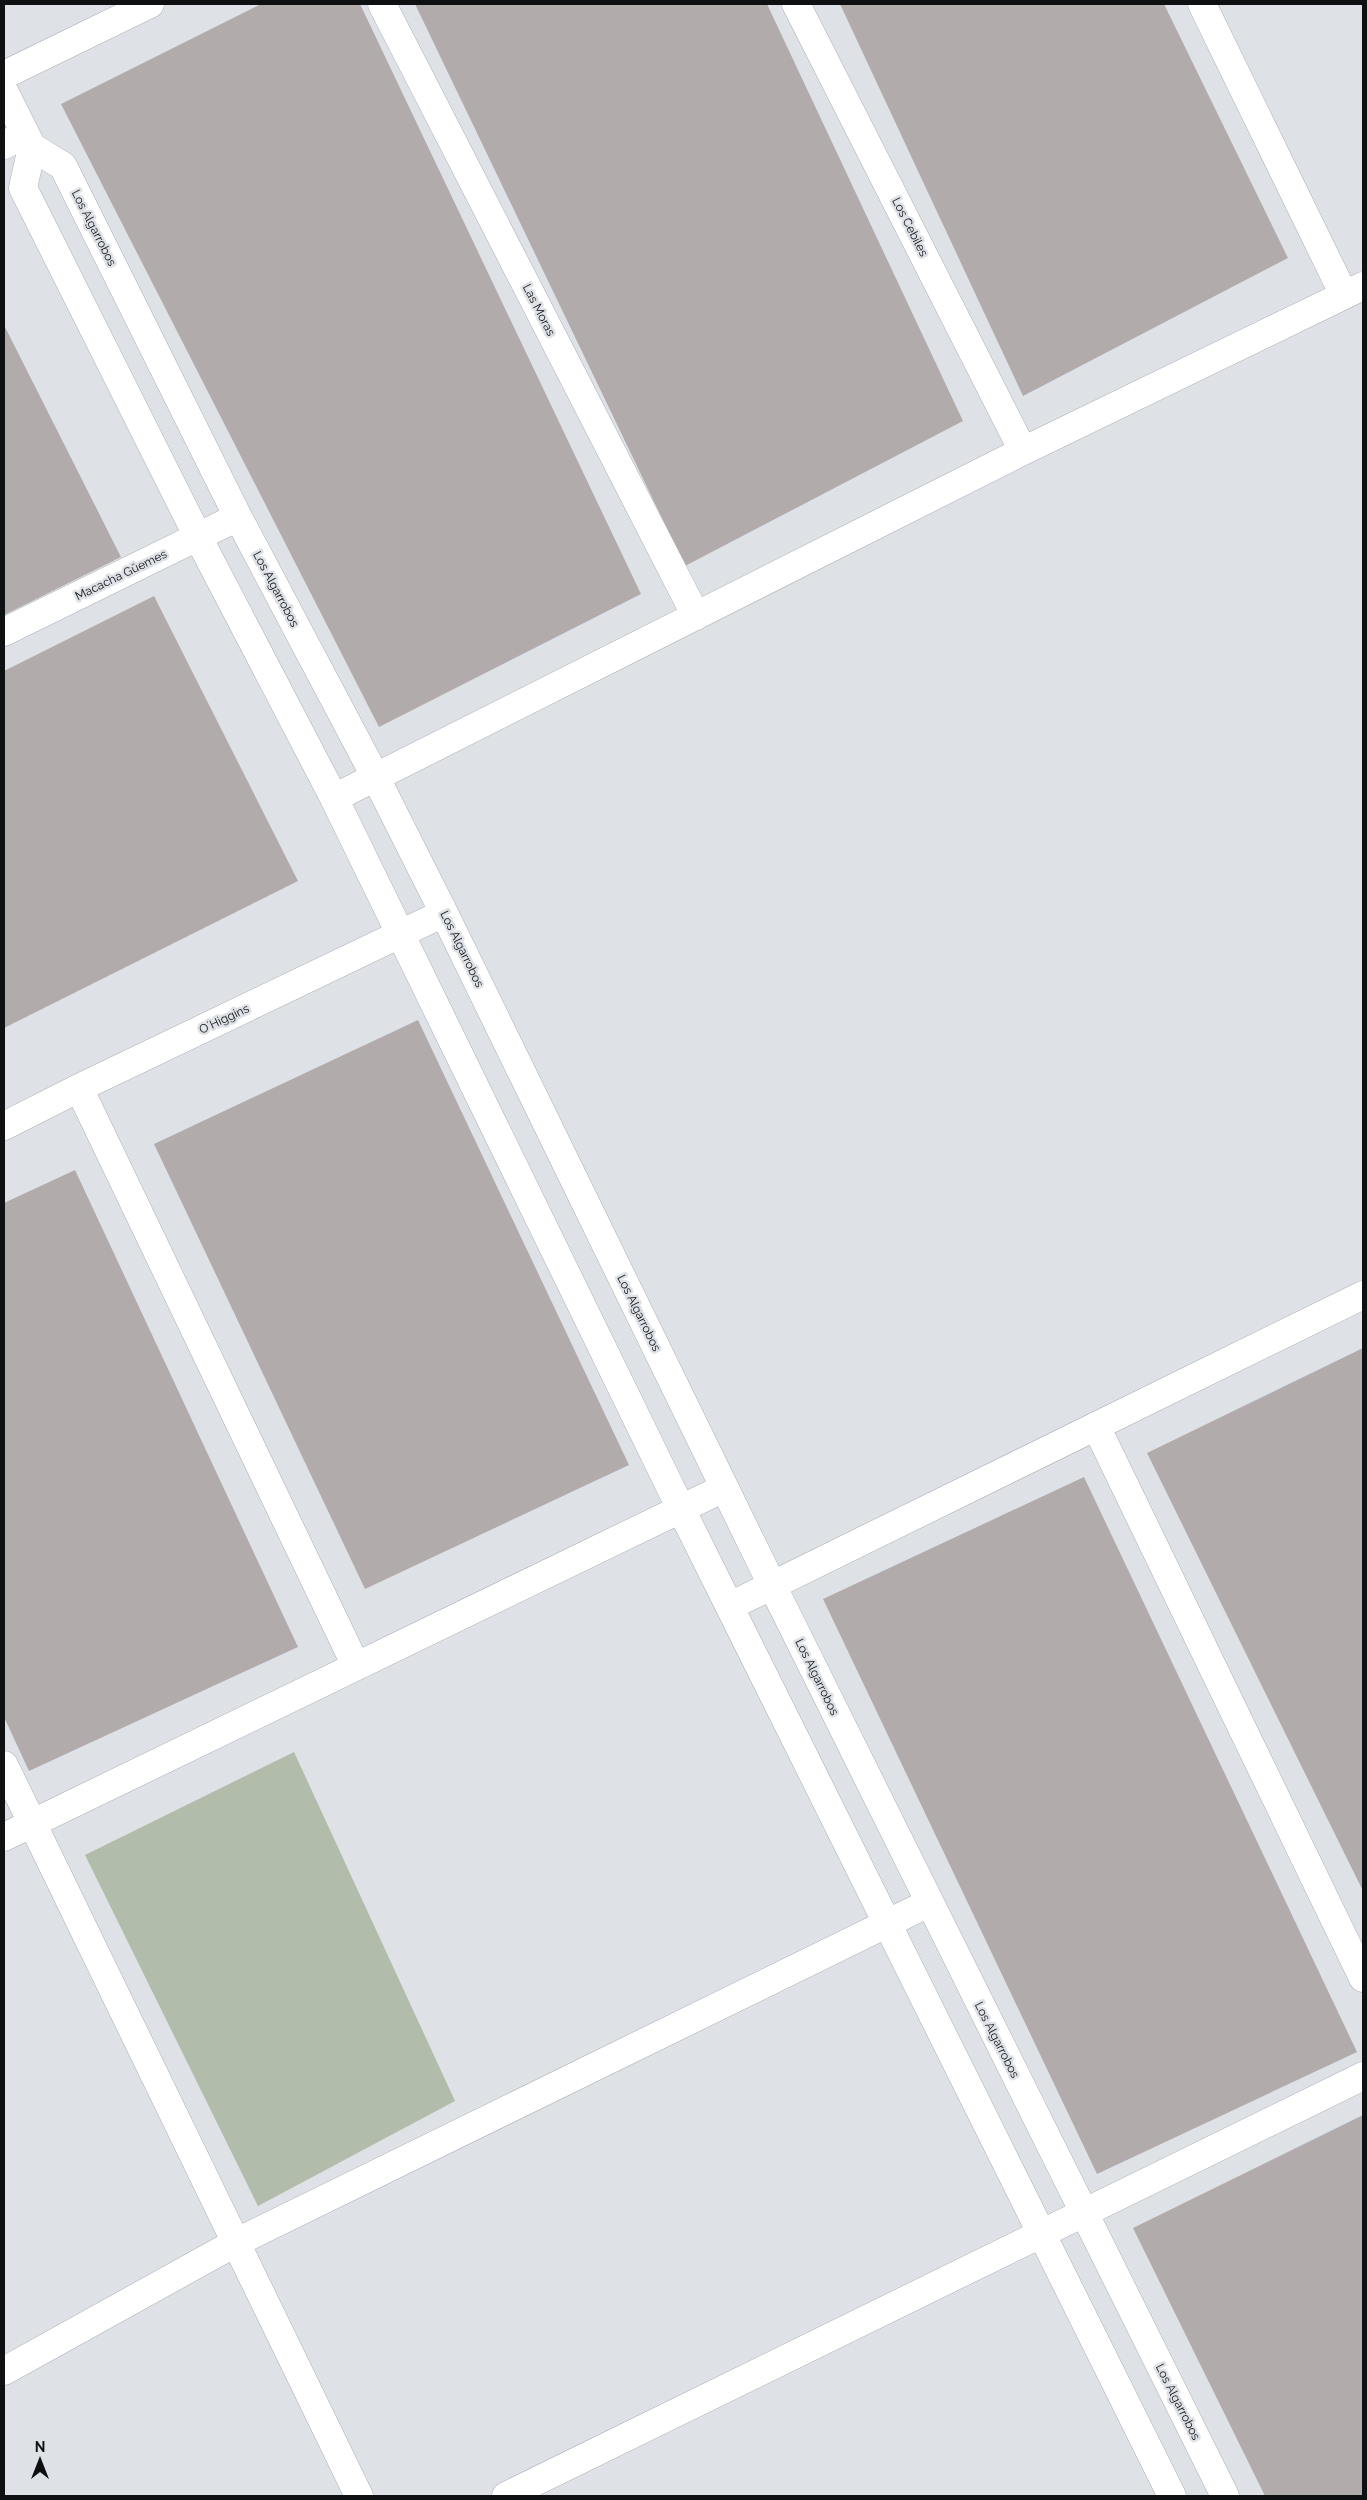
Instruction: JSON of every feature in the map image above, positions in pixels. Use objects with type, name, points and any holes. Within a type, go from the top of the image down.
[{"type":"street","points":[[4,75],[150,4]]},
{"type":"street","name":"Las Moras","points":[[382,4],[696,616]]},
{"type":"street","name":"Los Cebiles","points":[[796,4],[1023,451]]},
{"type":"street","points":[[334,798],[1023,451],[1354,290],[1202,4]]},
{"type":"street","points":[[4,91],[20,142],[23,188],[198,537],[334,798],[681,1509],[1172,2496]]},
{"type":"street","name":"Los Algarrobos","points":[[20,142],[63,166],[238,517],[375,776],[444,913],[724,1488],[1225,2496]]},
{"type":"street","name":"Macacha Güemes","points":[[4,632],[238,517]]},
{"type":"street","name":"O´Higgins","points":[[4,1126],[79,1088],[444,913]]},
{"type":"street","points":[[79,1088],[356,1666]]},
{"type":"street","points":[[730,1606],[1363,1295]]},
{"type":"street","points":[[1096,1426],[1363,1978]]},
{"type":"street","points":[[4,1838],[33,1822],[724,1488]]},
{"type":"street","points":[[4,1765],[359,2496]]},
{"type":"street","points":[[4,2371],[235,2243],[929,1903]]},
{"type":"street","points":[[506,2496],[1363,2076]]},
{"type":"green space","points":[[294,1752],[455,2101],[258,2206],[85,1855]]},
{"type":"building","points":[[261,4],[360,4],[641,594],[379,727],[61,104]]},
{"type":"building","points":[[415,4],[767,4],[963,421],[685,566]]},
{"type":"building","points":[[840,4],[1164,4],[1288,258],[1023,396]]},
{"type":"building","points":[[4,325],[121,557],[4,615]]},
{"type":"building","points":[[154,596],[298,881],[4,1028],[4,671]]},
{"type":"building","points":[[418,1020],[629,1465],[365,1589],[154,1144]]},
{"type":"building","points":[[75,1170],[298,1647],[29,1771],[4,1717],[4,1203]]},
{"type":"building","points":[[1363,1348],[1363,1891],[1147,1453]]},
{"type":"building","points":[[1084,1477],[1357,2052],[1097,2174],[823,1599]]},
{"type":"building","points":[[1363,2115],[1363,2496],[1265,2496],[1133,2228]]}]
